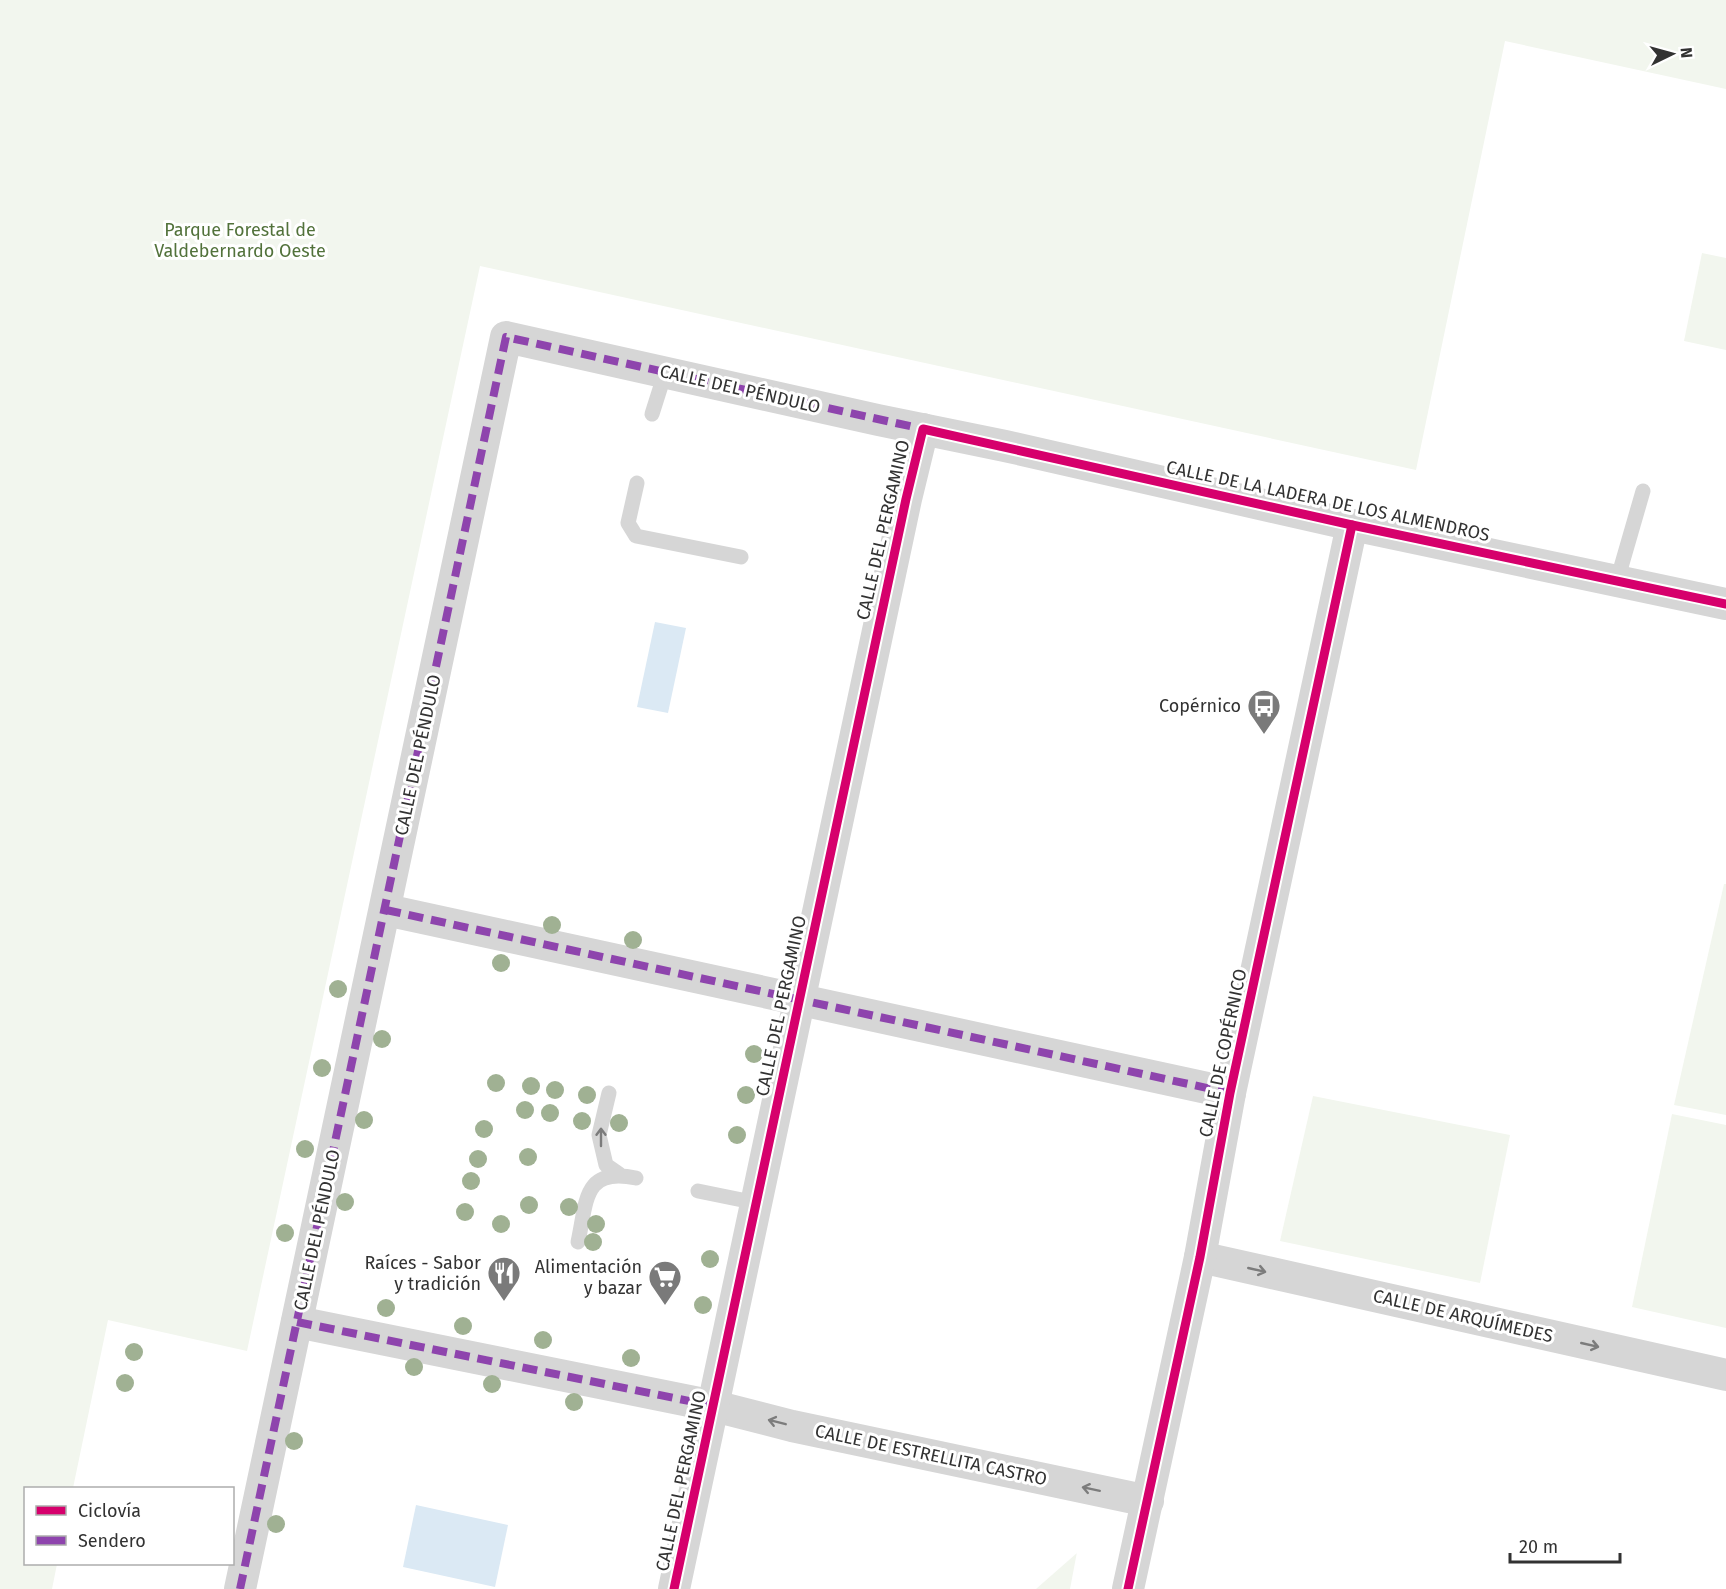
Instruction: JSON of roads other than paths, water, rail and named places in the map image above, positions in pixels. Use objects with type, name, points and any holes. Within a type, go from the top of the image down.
[{"type":"street","name":"CALLE DEL PÉNDULO","points":[[240,1589],[506,338],[922,429]]},
{"type":"street","name":"CALLE DE LA LADERA DE LOS ALMENDROS","points":[[922,429],[1352,525],[1726,604]]},
{"type":"street","name":"CALLE DEL PERGAMINO","points":[[674,1589],[922,429]]},
{"type":"street","name":"CALLE DE COPÉRNICO","points":[[1128,1589],[1200,1257],[1230,1093],[1352,525]]},
{"type":"street","name":"CALLE DEL PERGAMINO","points":[[386,910],[1230,1093]]},
{"type":"street","name":"CALLE DE ARQUÍMEDES","points":[[1200,1257],[1726,1375]]},
{"type":"street","name":"CALLE DEL PERGAMINO","points":[[297,1322],[714,1406]]},
{"type":"street","name":"CALLE DE ESTRELLITA CASTRO","points":[[714,1406],[792,1426],[1148,1501]]},
{"type":"lane","points":[[652,414],[665,373]]},
{"type":"lane","points":[[638,483],[628,523],[636,536],[741,557]]},
{"type":"lane","points":[[1617,581],[1643,491]]},
{"type":"lane","points":[[609,1093],[599,1135],[606,1165],[619,1174],[636,1178]]},
{"type":"lane","points":[[578,1242],[587,1200],[594,1184],[608,1176],[619,1174]]},
{"type":"lane","points":[[698,1191],[757,1203]]},
{"type":"place","name":"Copérnico","points":[[1264,735]]},
{"type":"place","name":"Raíces - Sabor y tradición","points":[[504,1302]]},
{"type":"place","name":"Alimentación y bazar","points":[[665,1306]]},
{"type":"park label","name":"Parque Forestal de Valdebernardo Oeste","points":[[240,240]]}]
